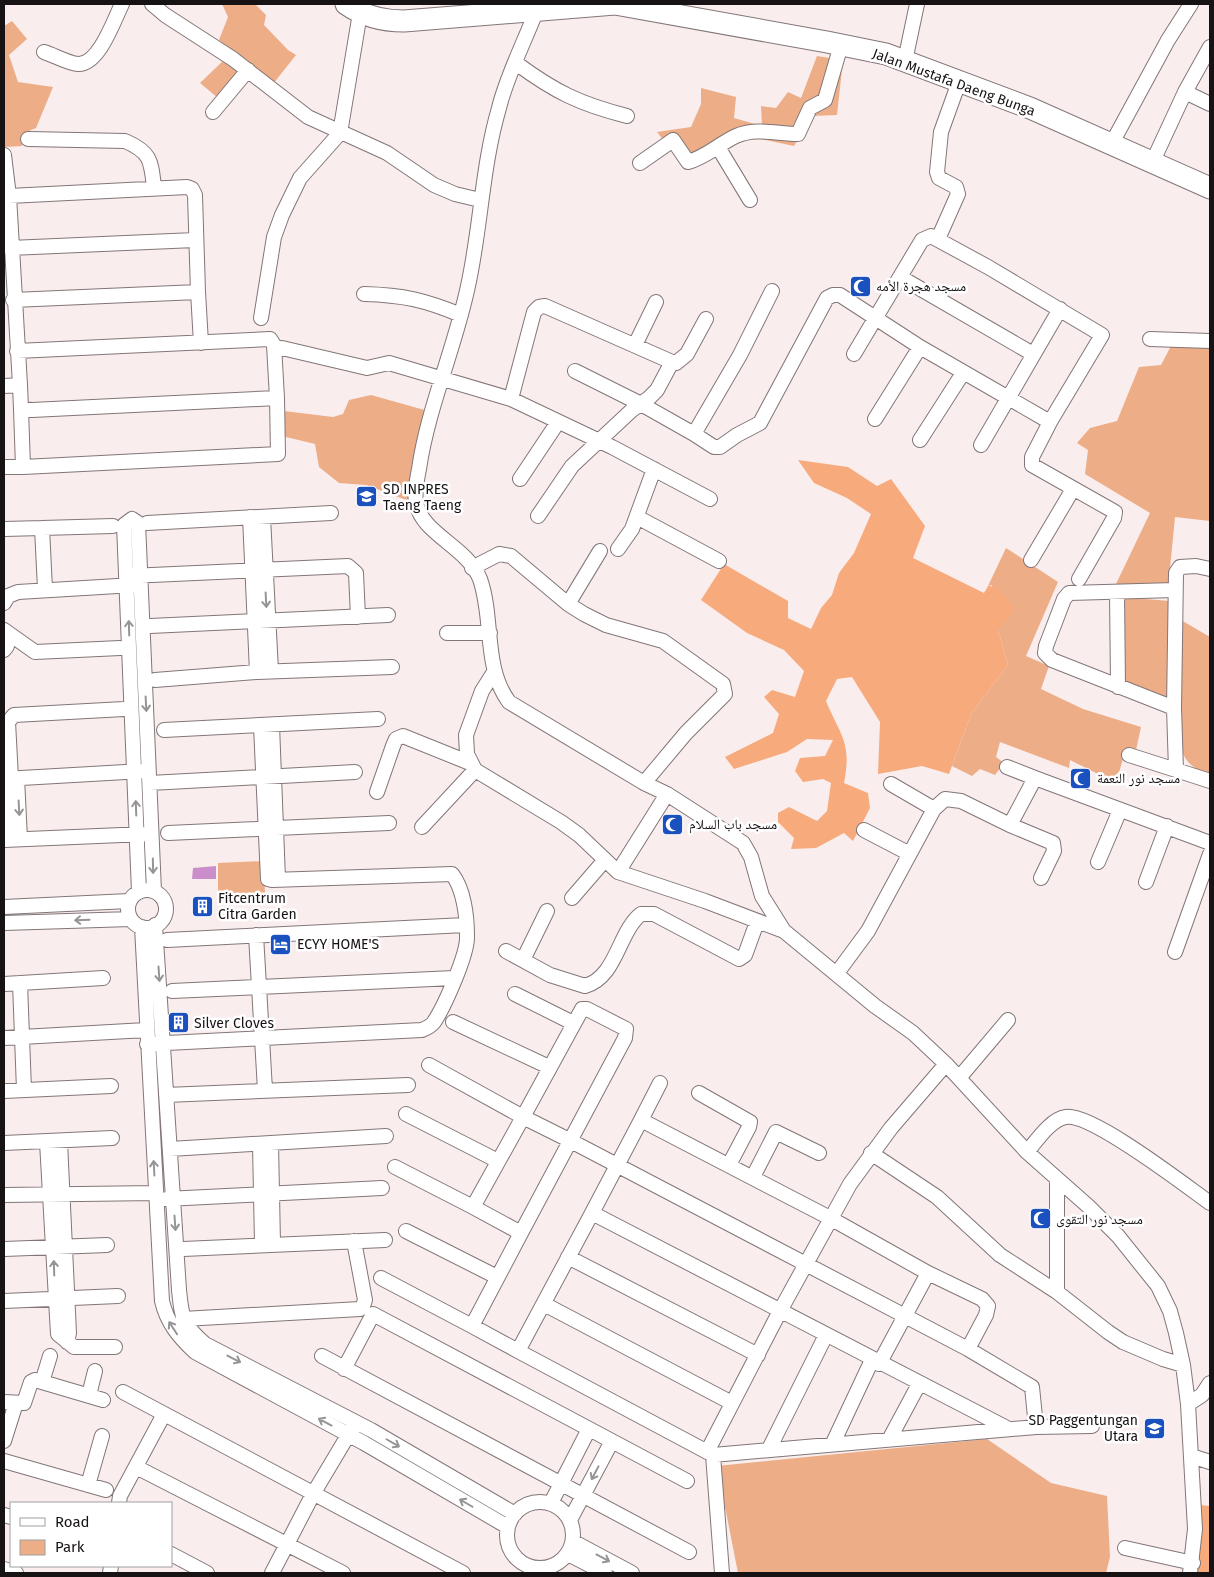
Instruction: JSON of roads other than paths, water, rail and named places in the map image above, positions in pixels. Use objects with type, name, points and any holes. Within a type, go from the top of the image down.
[{"type":"main road","name":"Jalan Mustafa Daeng Bunga","points":[[357,7],[386,21],[404,21],[615,4],[886,54],[1030,108],[1153,161],[1210,188]]},
{"type":"street","points":[[44,52],[78,64],[89,61],[100,49],[122,4]]},
{"type":"street","points":[[152,4],[165,15],[248,70],[308,117],[386,153],[434,185],[455,194],[480,200]]},
{"type":"street","points":[[906,61],[917,4]]},
{"type":"street","points":[[1112,144],[1168,40],[1191,4]]},
{"type":"street","points":[[261,318],[274,237],[282,215],[300,178],[340,133],[357,7]]},
{"type":"street","points":[[537,9],[499,106],[480,200],[469,286],[421,454],[415,495],[416,504],[425,522],[467,557],[479,578],[490,633],[494,672],[500,690],[509,702],[644,783],[667,794],[743,843],[751,857],[762,896],[784,931]]},
{"type":"street","points":[[640,163],[673,140],[688,162],[698,159],[736,136],[757,130],[798,134],[810,108],[825,100],[841,45]]},
{"type":"street","points":[[1153,161],[1185,92],[1210,47]]},
{"type":"street","points":[[516,63],[546,86],[589,106],[627,116]]},
{"type":"street","points":[[213,112],[248,70]]},
{"type":"street","points":[[938,239],[958,194],[956,187],[939,178],[937,172],[941,132],[959,82]]},
{"type":"street","points":[[1185,92],[1210,104]]},
{"type":"street","points":[[28,139],[126,141],[139,147],[148,155],[152,166],[154,187]]},
{"type":"street","points":[[718,147],[750,200]]},
{"type":"street","points":[[4,155],[9,196],[10,248],[18,351],[23,467]]},
{"type":"street","points":[[9,196],[154,187],[187,187],[192,189],[195,196],[200,343]]},
{"type":"street","points":[[854,354],[922,240],[931,236],[1102,335],[1050,422],[1032,457],[1032,465],[1112,509],[1115,515],[1079,579]]},
{"type":"street","points":[[10,248],[195,240]]},
{"type":"street","points":[[900,277],[1033,354]]},
{"type":"street","points":[[694,434],[740,355],[772,291]]},
{"type":"street","points":[[13,300],[198,292]]},
{"type":"street","points":[[364,294],[428,301],[461,315]]},
{"type":"street","points":[[575,371],[641,404],[714,447],[720,447],[740,433],[760,423],[829,296],[840,295],[920,347],[1050,422]]},
{"type":"street","points":[[635,345],[656,302]]},
{"type":"street","points":[[510,399],[534,312],[539,307],[545,306],[676,363],[684,358],[706,319]]},
{"type":"street","points":[[981,445],[1060,309]]},
{"type":"street","points":[[4,467],[278,454],[273,341],[258,338],[200,343],[18,351]]},
{"type":"street","points":[[1150,339],[1210,341]]},
{"type":"street","points":[[875,419],[920,347]]},
{"type":"street","points":[[282,348],[367,368],[389,363],[510,399],[599,441],[710,499]]},
{"type":"street","points":[[538,516],[572,466],[657,390],[672,362]]},
{"type":"street","points":[[920,440],[963,373]]},
{"type":"street","points":[[4,386],[20,385]]},
{"type":"street","points":[[21,409],[277,398]]},
{"type":"street","points":[[520,479],[558,422]]},
{"type":"street","points":[[618,548],[637,517],[654,469]]},
{"type":"street","points":[[1031,560],[1073,488]]},
{"type":"street","points":[[148,523],[331,514]]},
{"type":"street","points":[[256,517],[261,622],[256,672]]},
{"type":"street","points":[[637,517],[719,561]]},
{"type":"street","points":[[4,529],[113,526]]},
{"type":"street","points":[[42,528],[45,589]]},
{"type":"street","points":[[568,604],[600,551]]},
{"type":"street","points":[[472,568],[499,554],[507,554],[515,558],[568,604],[606,625],[663,641],[725,688],[723,696],[686,733],[644,783]]},
{"type":"street","points":[[4,602],[12,594],[45,589],[259,569],[348,566],[353,568],[356,573],[358,618]]},
{"type":"street","points":[[1176,770],[1174,708],[1176,572],[1180,568],[1196,566],[1210,570]]},
{"type":"street","points":[[133,580],[137,834],[134,896],[128,909],[143,924],[163,1042],[183,1318],[200,1348],[356,1422],[515,1514]]},
{"type":"street","points":[[4,923],[143,924],[163,918],[166,908],[162,898],[154,891],[149,777],[133,580]]},
{"type":"street","points":[[1174,708],[1052,660],[1046,652],[1046,646],[1066,595],[1072,592],[1117,593],[1175,590]]},
{"type":"street","points":[[1117,593],[1118,687]]},
{"type":"street","points":[[150,626],[358,618],[388,615]]},
{"type":"street","points":[[261,622],[271,672]]},
{"type":"street","points":[[4,630],[35,652],[120,648]]},
{"type":"street","points":[[447,633],[490,633]]},
{"type":"street","points":[[155,680],[256,672],[392,667]]},
{"type":"street","points":[[472,766],[465,746],[466,735],[482,691],[494,672]]},
{"type":"street","points":[[124,709],[10,717],[8,722],[11,840],[152,834]]},
{"type":"street","points":[[164,730],[378,719]]},
{"type":"street","points":[[13,1038],[147,1037],[163,1042],[422,1030],[434,1023],[465,954],[468,936],[465,925],[464,900],[457,881],[452,874],[273,879],[266,725]]},
{"type":"street","points":[[377,792],[396,740],[403,736],[410,737],[472,766],[561,822],[579,835],[604,861],[618,872],[706,901],[784,931],[838,973],[946,1064],[1027,1152],[1088,1206],[1118,1236],[1158,1286],[1170,1311],[1184,1365],[1195,1529],[1192,1568],[1125,1548]]},
{"type":"street","points":[[1129,754],[1210,781]]},
{"type":"street","points":[[422,827],[472,766]]},
{"type":"street","points":[[1006,767],[1210,842]]},
{"type":"street","points":[[9,778],[135,772],[149,777],[269,776],[355,772]]},
{"type":"street","points":[[1010,826],[1035,778]]},
{"type":"street","points":[[892,784],[934,808]]},
{"type":"street","points":[[618,872],[667,794]]},
{"type":"street","points":[[838,973],[868,931],[908,853],[934,808],[944,799],[956,799],[1010,826],[1053,843],[1054,851],[1041,878]]},
{"type":"street","points":[[1098,862],[1120,810]]},
{"type":"street","points":[[168,833],[271,830],[389,823]]},
{"type":"street","points":[[1146,882],[1167,826]]},
{"type":"street","points":[[864,830],[908,853]]},
{"type":"street","points":[[1175,952],[1210,854]]},
{"type":"street","points":[[572,898],[604,861]]},
{"type":"street","points":[[4,907],[134,896],[154,891]]},
{"type":"street","points":[[523,960],[547,911]]},
{"type":"street","points":[[506,951],[550,975],[585,986],[597,981],[604,973],[621,947],[633,922],[641,914],[654,914],[737,959],[745,955],[757,922]]},
{"type":"street","points":[[143,924],[147,1037],[162,1302],[165,1313],[175,1332],[508,1527]]},
{"type":"street","points":[[167,940],[465,925]]},
{"type":"street","points":[[252,935],[260,1090]]},
{"type":"street","points":[[103,978],[12,984],[15,1090],[111,1086]]},
{"type":"street","points":[[172,992],[454,978]]},
{"type":"street","points":[[515,994],[573,1023]]},
{"type":"street","points":[[472,1326],[496,1277],[627,1032],[626,1029],[587,1009],[580,1011],[473,1207]]},
{"type":"street","points":[[959,1078],[1008,1020]]},
{"type":"street","points":[[453,1022],[549,1067]]},
{"type":"street","points":[[722,1573],[710,1453],[732,1403],[830,1218],[871,1154],[946,1064]]},
{"type":"street","points":[[429,1065],[523,1117],[968,1349],[1030,1385],[1034,1391],[1036,1427]]},
{"type":"street","points":[[518,1351],[660,1083]]},
{"type":"street","points":[[166,1095],[408,1085]]},
{"type":"street","points":[[699,1092],[750,1122],[749,1128],[728,1165]]},
{"type":"street","points":[[406,1114],[498,1161]]},
{"type":"street","points":[[1027,1152],[1054,1123],[1065,1117],[1075,1117],[1133,1149],[1210,1203]]},
{"type":"street","points":[[641,1120],[753,1177],[928,1272],[982,1299],[988,1306],[986,1315],[968,1349]]},
{"type":"street","points":[[753,1177],[776,1132],[819,1153]]},
{"type":"street","points":[[170,1149],[386,1136]]},
{"type":"street","points":[[4,1143],[112,1138]]},
{"type":"street","points":[[54,1142],[58,1246],[65,1336],[78,1348],[115,1347]]},
{"type":"street","points":[[265,1144],[267,1244]]},
{"type":"street","points":[[871,1154],[937,1197],[1006,1259],[1057,1292],[1089,1318],[1124,1342],[1163,1359],[1184,1365]]},
{"type":"street","points":[[394,1167],[521,1233]]},
{"type":"street","points":[[1057,1180],[1057,1292]]},
{"type":"street","points":[[4,1195],[56,1193],[174,1199],[382,1188]]},
{"type":"street","points":[[592,1213],[1007,1429]]},
{"type":"street","points":[[406,1231],[496,1277]]},
{"type":"street","points":[[183,1249],[385,1240]]},
{"type":"street","points":[[183,1318],[360,1309],[365,1300],[354,1241]]},
{"type":"street","points":[[4,1248],[107,1245]]},
{"type":"street","points":[[568,1258],[758,1355]]},
{"type":"street","points":[[833,1443],[876,1362],[904,1317],[928,1272]]},
{"type":"street","points":[[381,1278],[710,1453],[1007,1429],[1092,1426]]},
{"type":"street","points":[[4,1301],[118,1296]]},
{"type":"street","points":[[544,1304],[732,1403]]},
{"type":"street","points":[[344,1368],[372,1314],[687,1482]]},
{"type":"street","points":[[769,1449],[826,1336]]},
{"type":"street","points":[[42,1382],[50,1356]]},
{"type":"street","points":[[322,1356],[689,1552]]},
{"type":"street","points":[[89,1395],[95,1371]]},
{"type":"street","points":[[4,1441],[10,1403],[24,1403],[32,1380],[103,1400]]},
{"type":"street","points":[[1188,1404],[1202,1395],[1210,1383]]},
{"type":"street","points":[[890,1438],[919,1384]]},
{"type":"street","points":[[123,1392],[463,1573]]},
{"type":"street","points":[[119,1502],[120,1496],[164,1414]]},
{"type":"street","points":[[272,1573],[313,1494],[356,1422]]},
{"type":"street","points":[[551,1503],[589,1429]]},
{"type":"street","points":[[364,1443],[371,1430]]},
{"type":"street","points":[[88,1485],[102,1436]]},
{"type":"street","points":[[570,1520],[562,1510],[551,1503],[538,1502],[525,1505],[515,1514],[508,1527],[508,1541],[512,1552],[530,1566],[542,1568],[553,1565],[571,1548],[570,1520],[612,1441]]},
{"type":"street","points":[[1191,1456],[1210,1462]]},
{"type":"street","points":[[4,1461],[106,1490]]},
{"type":"street","points":[[136,1467],[343,1573]]},
{"type":"street","points":[[571,1548],[605,1573]]},
{"type":"street","points":[[571,1548],[632,1573]]},
{"type":"street","points":[[172,1555],[207,1573]]},
{"type":"street","points":[[4,1570],[16,1573]]},
{"type":"place","name":"مسجد هجرة الأمه","points":[[860,286]]},
{"type":"place","name":"SD INPRES Taeng Taeng","points":[[367,497]]},
{"type":"place","name":"مسجد نور النعمة","points":[[1081,778]]},
{"type":"place","name":"مسجد باب السلام","points":[[673,824]]},
{"type":"place","name":"Fitcentrum Citra Garden","points":[[202,906]]},
{"type":"place","name":"ECYY HOME'S","points":[[281,944]]},
{"type":"place","name":"Silver Cloves","points":[[178,1023]]},
{"type":"place","name":"مسجد نور التقوى","points":[[1040,1219]]},
{"type":"place","name":"SD Paggentungan Utara","points":[[1154,1428]]}]
